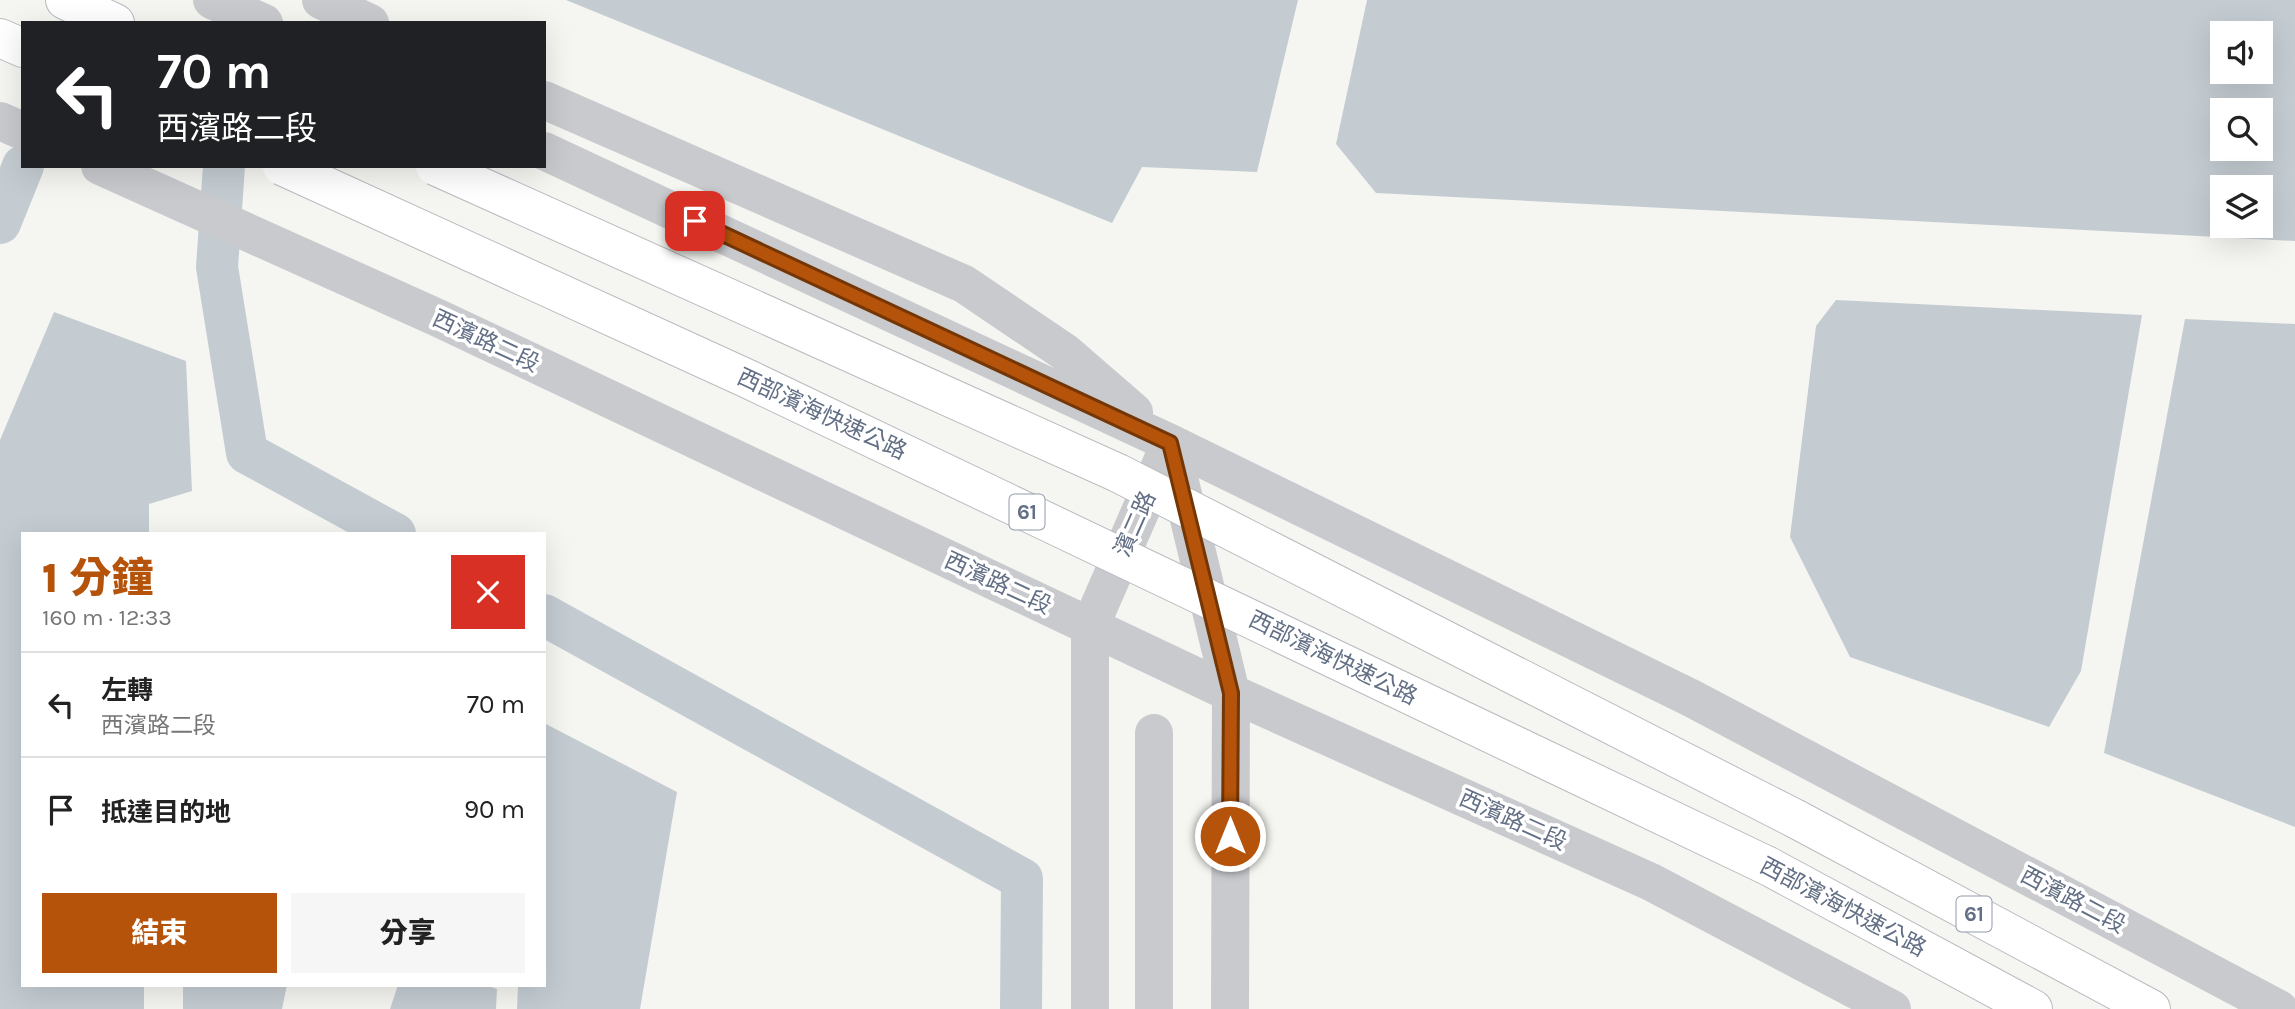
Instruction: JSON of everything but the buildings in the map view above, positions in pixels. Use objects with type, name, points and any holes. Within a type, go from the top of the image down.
[{"type":"highway","points":[[65,0],[111,21]]},
{"type":"highway","points":[[0,38],[21,47]]},
{"type":"highway","name":"西部濱海快速公路","points":[[286,168],[748,379],[1768,866],[2033,1009]]},
{"type":"highway","name":"61","points":[[439,168],[1118,474],[1796,819],[2151,1009]]},
{"type":"street","points":[[212,0],[259,21]]},
{"type":"street","points":[[321,0],[366,21]]},
{"type":"street","points":[[546,101],[964,284],[1066,353],[1170,443]]},
{"type":"street","points":[[0,121],[21,130]]},
{"type":"street","name":"西濱路二段","points":[[546,152],[1170,443],[1691,698],[2279,1009]]},
{"type":"street","name":"西濱路二段","points":[[104,168],[438,318],[1231,693],[1651,882],[1892,1009]]},
{"type":"street","name":"濱二路","points":[[1090,1009],[1090,627],[1170,443]]},
{"type":"street","name":"濱二路","points":[[1170,443],[1231,693],[1230,1009]]},
{"type":"street","points":[[1154,733],[1154,1009]]},
{"type":"shaded area","points":[[566,0],[1298,0],[1257,172],[1142,167],[1112,223]]},
{"type":"shaded area","points":[[1367,0],[2295,0],[2295,241],[2238,238],[2273,238],[2273,175],[2210,175],[2210,237],[1376,193],[1336,144]]},
{"type":"shaded area","points":[[1836,300],[2142,315],[2081,671],[2049,727],[1850,657],[1790,537],[1816,326]]},
{"type":"shaded area","points":[[54,312],[186,361],[192,491],[149,504],[149,532],[21,532],[21,987],[144,987],[144,1009],[0,1009],[0,440]]},
{"type":"shaded area","points":[[2185,319],[2295,324],[2295,827],[2104,753]]},
{"type":"shaded area","points":[[546,724],[677,792],[640,1009],[517,1009],[518,987],[546,987]]},
{"type":"shaded area","points":[[183,987],[287,987],[282,1009],[183,1009]]},
{"type":"shaded area","points":[[397,987],[497,989],[496,1009],[390,1009]]},
{"type":"waterway","points":[[0,223],[22,168]]},
{"type":"waterway","points":[[224,168],[217,267],[247,453],[391,532]]},
{"type":"waterway","points":[[546,616],[1022,879],[1021,1009]]},
{"type":"route","points":[[695,221],[1170,443],[1231,693],[1230,836]]}]
